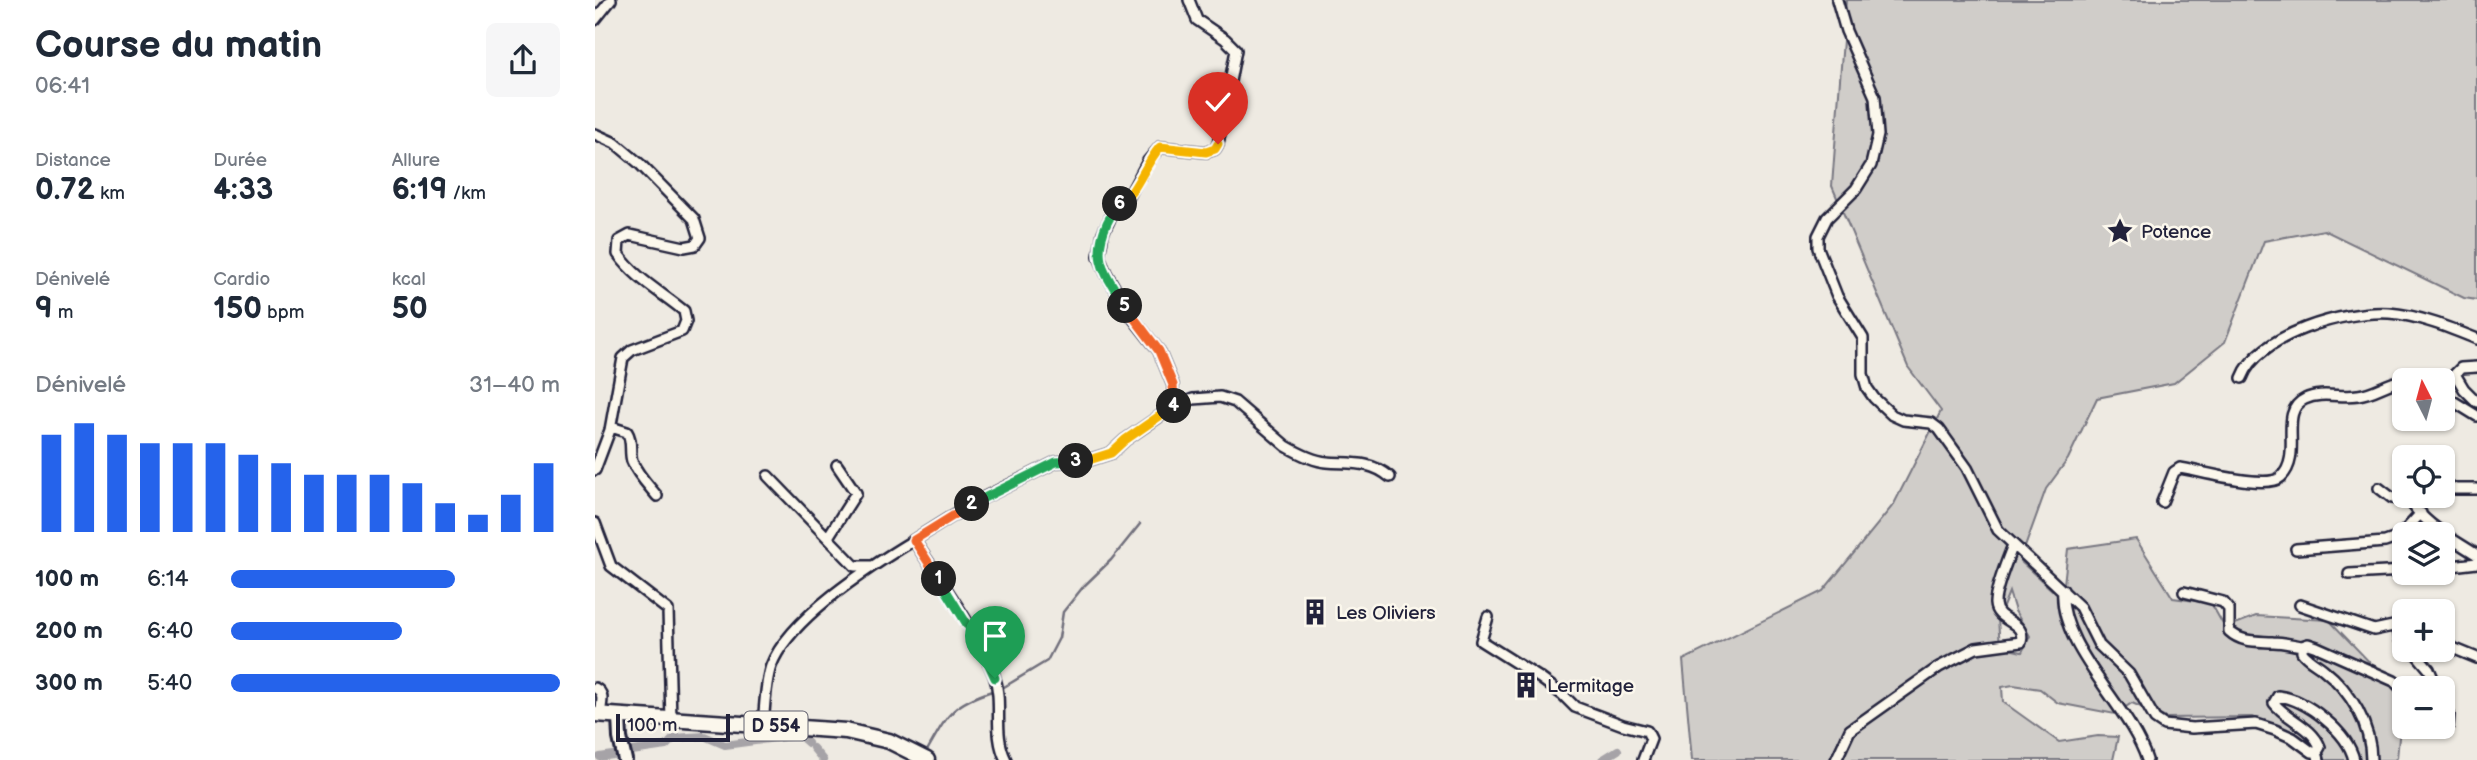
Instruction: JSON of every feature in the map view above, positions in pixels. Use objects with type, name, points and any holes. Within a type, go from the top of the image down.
[{"type":"main road","name":"D 554","points":[[597,715],[825,729],[889,741],[927,760]]},
{"type":"street","points":[[595,20],[611,0]]},
{"type":"street","points":[[1174,407],[1173,385],[1159,351],[1129,313],[1105,273],[1099,256],[1103,233],[1115,208],[1128,198],[1148,161],[1160,147],[1206,152],[1215,149],[1218,144],[1236,50],[1197,20],[1189,0]]},
{"type":"street","points":[[1837,0],[1846,31],[1875,97],[1878,135],[1876,153],[1865,176],[1827,218],[1818,236],[1822,261],[1837,296],[1863,338],[1863,374],[1874,398],[1892,415],[1903,420],[1931,423],[1939,429],[1980,490],[1993,523],[2080,607],[2099,645],[2129,674],[2155,719],[2164,725],[2192,729],[2256,724],[2293,738],[2318,756],[2320,747],[2317,740],[2308,730],[2281,712],[2274,703],[2278,696],[2291,697],[2331,724],[2352,749],[2354,760]]},
{"type":"street","points":[[595,134],[615,143],[649,173],[694,219],[700,238],[695,245],[684,247],[631,235],[619,242],[618,254],[627,267],[684,310],[686,321],[682,331],[632,350],[623,358],[611,426],[595,470]]},
{"type":"street","points":[[2242,378],[2245,369],[2269,346],[2294,332],[2369,314],[2390,313],[2477,339]]},
{"type":"street","points":[[2477,367],[2461,368],[2455,374],[2477,402]]},
{"type":"street","points":[[2162,502],[2174,472],[2180,468],[2255,482],[2276,481],[2284,472],[2293,452],[2293,411],[2301,401],[2318,395],[2369,394],[2392,383]]},
{"type":"street","points":[[764,725],[768,676],[780,648],[793,632],[873,566],[973,503],[1056,462],[1089,460],[1111,453],[1125,440],[1174,407],[1193,399],[1220,397],[1246,410],[1286,446],[1296,451],[1325,462],[1353,461],[1383,471],[1389,477]]},
{"type":"street","points":[[2455,402],[2477,416]]},
{"type":"street","points":[[611,426],[627,432],[631,438],[632,461],[657,496]]},
{"type":"street","points":[[828,537],[856,493],[837,465]]},
{"type":"street","points":[[768,476],[855,566],[873,566]]},
{"type":"street","points":[[2379,488],[2392,498]]},
{"type":"street","points":[[2455,489],[2469,491],[2477,488]]},
{"type":"street","points":[[2417,508],[2441,531],[2477,555]]},
{"type":"street","points":[[2296,549],[2385,542],[2399,537],[2421,513]]},
{"type":"street","points":[[595,523],[611,566],[668,610],[671,720]]},
{"type":"street","points":[[914,540],[981,647],[995,678],[998,736],[1006,760]]},
{"type":"street","points":[[1836,760],[1850,730],[1939,667],[1976,649],[2021,642],[2023,635],[2020,628],[1998,612],[1995,605],[1997,590],[2013,545]]},
{"type":"street","points":[[2455,566],[2477,563]]},
{"type":"street","points":[[2349,574],[2392,572]]},
{"type":"street","points":[[2063,590],[2062,600],[2075,642],[2120,709],[2147,760]]},
{"type":"street","points":[[2184,592],[2223,602],[2229,609],[2229,631],[2237,638],[2302,646],[2308,643],[2392,680]]},
{"type":"street","points":[[2300,605],[2374,630],[2392,626]]},
{"type":"street","points":[[1489,617],[1481,641],[1540,678],[1576,708],[1647,731],[1651,739],[1643,760]]},
{"type":"street","points":[[2302,646],[2302,652],[2308,659],[2324,670],[2353,702],[2370,735],[2371,760]]},
{"type":"street","points":[[2455,649],[2477,658]]},
{"type":"street","points":[[595,688],[601,691],[602,696],[597,715]]},
{"type":"street","points":[[619,716],[625,760]]},
{"type":"shaded area","points":[[1846,0],[2477,0],[2477,300],[2464,298],[2324,230],[2264,241],[2225,342],[2174,383],[2097,398],[2068,459],[2046,489],[2020,561],[2052,590],[2064,584],[2068,549],[2136,539],[2173,598],[2211,603],[2225,628],[2256,616],[2329,620],[2392,686],[2392,739],[2399,739],[2397,758],[2394,760],[2317,760],[2313,746],[2252,717],[2166,718],[2132,703],[2115,714],[2058,703],[2040,689],[2013,685],[2002,687],[2003,702],[2059,742],[2098,736],[2118,737],[2113,760],[1692,760],[1683,660],[1823,591],[1894,504],[1941,411],[1908,367],[1832,186]],"holes":[[[2009,592],[2015,611],[2030,636],[2022,652],[2000,647],[1998,619]]]},
{"type":"waterway","points":[[1004,687],[1047,661],[1059,638],[1063,612],[1140,524]]},
{"type":"waterway","points":[[928,749],[946,719],[959,706],[992,691]]},
{"type":"waterway","points":[[632,751],[666,746],[674,738],[704,736],[725,745],[799,735],[808,743]]},
{"type":"waterway","points":[[813,748],[823,760]]},
{"type":"waterway","points":[[1602,760],[1618,750]]},
{"type":"waterway","points":[[600,757],[613,755]]},
{"type":"place","name":"Potence","points":[[2120,231]]},
{"type":"place","name":"Les Oliviers","points":[[1315,612]]},
{"type":"place","name":"Lermitage","points":[[1526,685]]},
{"type":"route","points":[[995,678],[981,647],[914,540],[973,503],[1056,462],[1089,460],[1111,453],[1125,440],[1174,407],[1173,385],[1159,351],[1129,313],[1105,273],[1099,256],[1100,244],[1115,208],[1128,198],[1148,161],[1160,147],[1206,152],[1215,149],[1218,144]]}]
